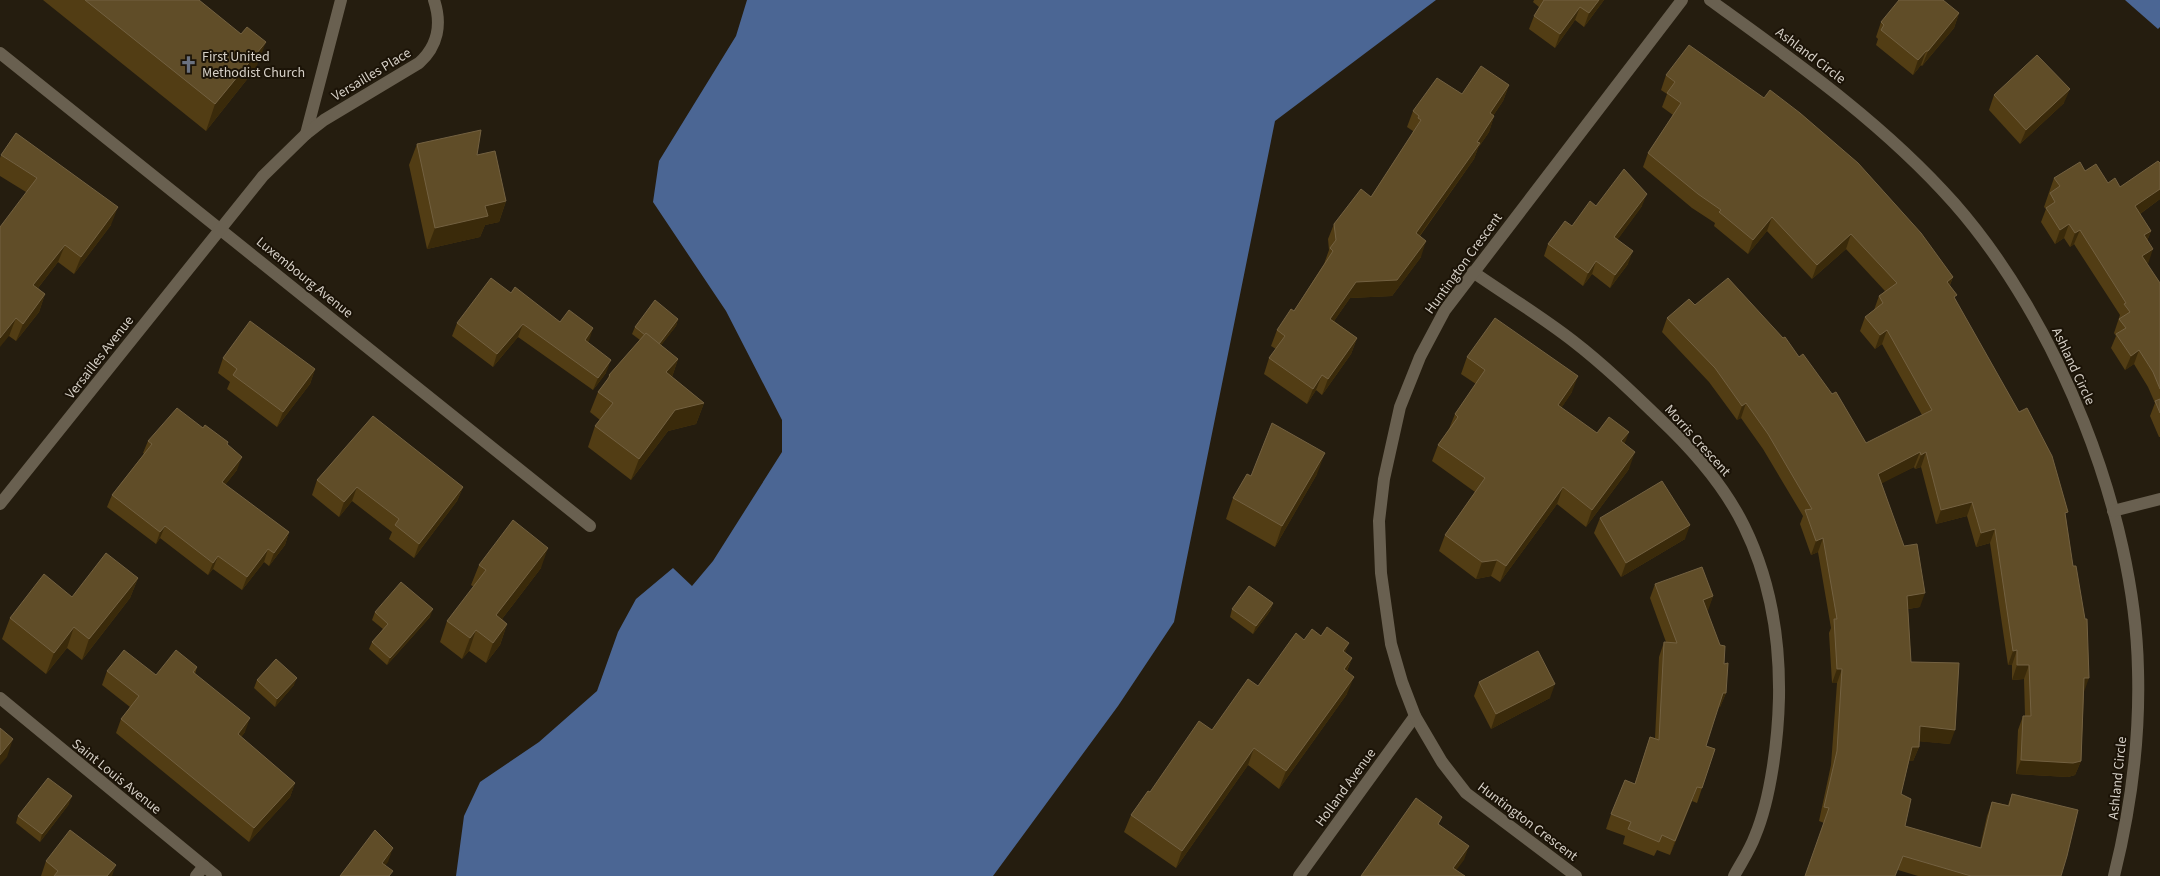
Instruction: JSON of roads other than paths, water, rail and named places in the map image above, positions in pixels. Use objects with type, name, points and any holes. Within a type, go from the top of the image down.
[{"type":"street","name":"Versailles Place","points":[[306,134],[341,0]]},
{"type":"street","name":"Versailles Place","points":[[220,228],[263,176],[306,134],[324,120],[419,63],[427,56],[437,39],[439,19],[434,0]]},
{"type":"street","name":"Huntington Crescent","points":[[1576,876],[1466,793],[1442,762],[1416,716],[1402,682],[1391,644],[1380,573],[1379,521],[1384,479],[1400,407],[1420,357],[1446,310],[1473,272],[1682,0]]},
{"type":"street","name":"Ashland Circle","points":[[1710,0],[1820,80],[1885,133],[1953,203],[1995,254],[2030,309],[2066,383],[2091,442],[2113,511],[2132,595],[2138,668],[2136,757],[2126,830],[2114,876]]},
{"type":"street","name":"Luxembourg Avenue","points":[[0,53],[590,526]]},
{"type":"street","name":"Versailles Avenue","points":[[0,504],[220,228]]},
{"type":"street","name":"Morris Crescent","points":[[1473,272],[1572,340],[1623,383],[1684,442],[1719,484],[1744,525],[1762,570],[1775,626],[1779,679],[1778,725],[1768,792],[1756,836],[1734,876]]},
{"type":"street","points":[[2113,511],[2160,499]]},
{"type":"street","name":"Saint Louis Avenue","points":[[0,698],[200,871],[216,876]]},
{"type":"street","name":"Holland Avenue","points":[[1299,876],[1416,716]]},
{"type":"water","points":[[747,0],[1436,0],[1275,121],[1174,622],[1118,706],[993,876],[456,876],[464,816],[480,782],[539,742],[597,691],[618,632],[636,599],[673,568],[692,586],[713,561],[782,452],[782,420],[726,311],[653,202],[659,161],[736,36]]},
{"type":"water","points":[[2125,0],[2160,0],[2160,27],[2158,29]]},
{"type":"place","name":"First United Methodist Church","points":[[188,64]]}]
